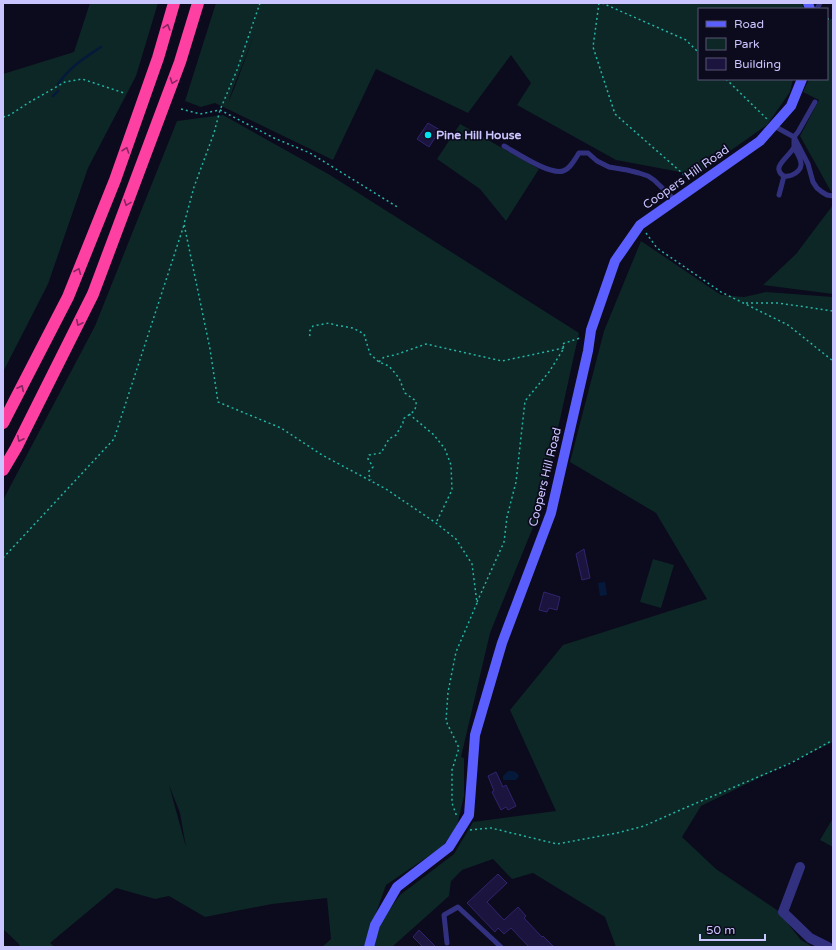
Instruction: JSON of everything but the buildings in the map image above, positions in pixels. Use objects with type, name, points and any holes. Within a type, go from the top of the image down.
[{"type":"highway","points":[[3,423],[68,297],[80,268],[115,180],[158,58],[174,3]]},
{"type":"highway","points":[[3,470],[16,448],[93,294],[180,62],[198,3]]},
{"type":"street","name":"Coopers Hill Road","points":[[369,947],[375,925],[397,887],[449,846],[469,815],[475,735],[502,643],[551,513],[588,351],[591,330],[615,261],[640,225],[760,141],[791,106],[802,80]]},
{"type":"street","points":[[800,867],[783,912],[810,938],[828,947]]},
{"type":"lane","points":[[794,146],[779,166],[781,175],[792,175],[802,165],[794,146],[794,137],[815,102]]},
{"type":"lane","points":[[774,126],[794,137],[808,164],[813,182],[822,192],[833,196]]},
{"type":"lane","points":[[504,146],[547,170],[556,172],[564,171],[570,166],[579,153],[588,153],[597,161],[609,167],[648,176],[675,200]]},
{"type":"lane","points":[[779,195],[784,176]]},
{"type":"lane","points":[[447,942],[444,915],[458,907],[500,947]]},
{"type":"path","points":[[3,558],[114,439],[184,224],[194,187],[214,134],[220,110],[237,70],[260,3]]},
{"type":"path","points":[[598,3],[592,47],[616,114],[696,186]]},
{"type":"path","points":[[602,3],[686,40],[698,52]]},
{"type":"path","points":[[3,117],[10,115],[65,82],[82,79],[124,93]]},
{"type":"path","points":[[727,80],[774,126]]},
{"type":"path","points":[[181,109],[200,114],[220,110],[274,138],[310,153],[399,208]]},
{"type":"path","points":[[184,224],[210,349],[218,402],[281,428],[322,455],[386,489],[436,523],[456,539],[472,564],[477,603]]},
{"type":"path","points":[[640,225],[657,248],[721,292],[788,325],[833,361]]},
{"type":"path","points":[[745,303],[778,303],[833,311]]},
{"type":"path","points":[[310,336],[309,332],[313,326],[329,323],[353,328],[364,334],[370,354],[379,362],[389,366],[399,378],[405,393],[416,401],[417,406],[413,412],[403,419],[403,423],[396,435],[389,439],[381,453],[369,455],[368,459],[373,467],[369,471],[371,481]]},
{"type":"path","points":[[579,338],[562,344],[564,348],[549,372],[526,401],[516,482],[507,517],[504,542],[456,652],[448,692],[446,721],[458,748],[452,770],[452,803],[460,830],[491,828],[557,844],[617,833],[644,826],[791,763],[833,740]]},
{"type":"path","points":[[379,362],[384,357],[395,355],[426,344],[502,361],[564,348]]},
{"type":"path","points":[[409,414],[434,435],[445,449],[451,465],[452,490],[436,523]]},
{"type":"green space","points":[[90,3],[158,3],[136,76],[88,168],[48,284],[3,372],[3,74],[74,52]]},
{"type":"green space","points":[[216,3],[802,3],[804,8],[698,8],[698,80],[793,80],[790,92],[767,125],[696,175],[616,160],[517,105],[531,83],[511,55],[468,113],[376,69],[333,160],[215,103],[201,107],[185,101]],"holes":[[[254,35],[234,89],[229,99]]]},
{"type":"green space","points":[[833,18],[833,195],[800,136],[819,100],[803,92],[809,80],[828,80],[828,20]]},
{"type":"green space","points":[[223,115],[330,175],[579,333],[540,510],[490,633],[461,757],[464,758],[464,796],[457,826],[442,847],[386,885],[364,947],[322,947],[331,939],[327,898],[272,904],[205,917],[169,896],[155,899],[116,888],[50,943],[55,947],[20,947],[19,944],[3,929],[3,500],[95,326],[177,121]],"holes":[[[169,785],[180,813],[186,847]]]},
{"type":"green space","points":[[460,124],[539,169],[506,221],[480,189],[437,159]]},
{"type":"green space","points":[[833,205],[833,294],[763,285],[796,254]]},
{"type":"green space","points":[[641,241],[721,295],[744,297],[766,292],[833,297],[833,742],[701,806],[682,837],[716,869],[777,910],[801,940],[813,947],[616,947],[605,917],[533,873],[512,879],[493,859],[462,870],[451,881],[449,896],[392,947],[373,947],[378,926],[400,895],[454,854],[473,822],[556,811],[510,710],[563,645],[707,599],[656,513],[570,462],[604,331]]},
{"type":"green space","points":[[653,559],[674,565],[661,608],[640,602]]},
{"type":"green space","points":[[833,818],[833,847],[820,840]]},
{"type":"water","points":[[605,582],[607,595],[600,596],[598,583]]},
{"type":"water","points":[[508,771],[515,772],[519,776],[516,780],[503,780],[503,776]]},
{"type":"waterway","points":[[58,84],[83,59],[101,47]]},
{"type":"waterway","points":[[53,96],[58,91]]},
{"type":"place","name":"Pine Hill House","points":[[428,135]]}]
